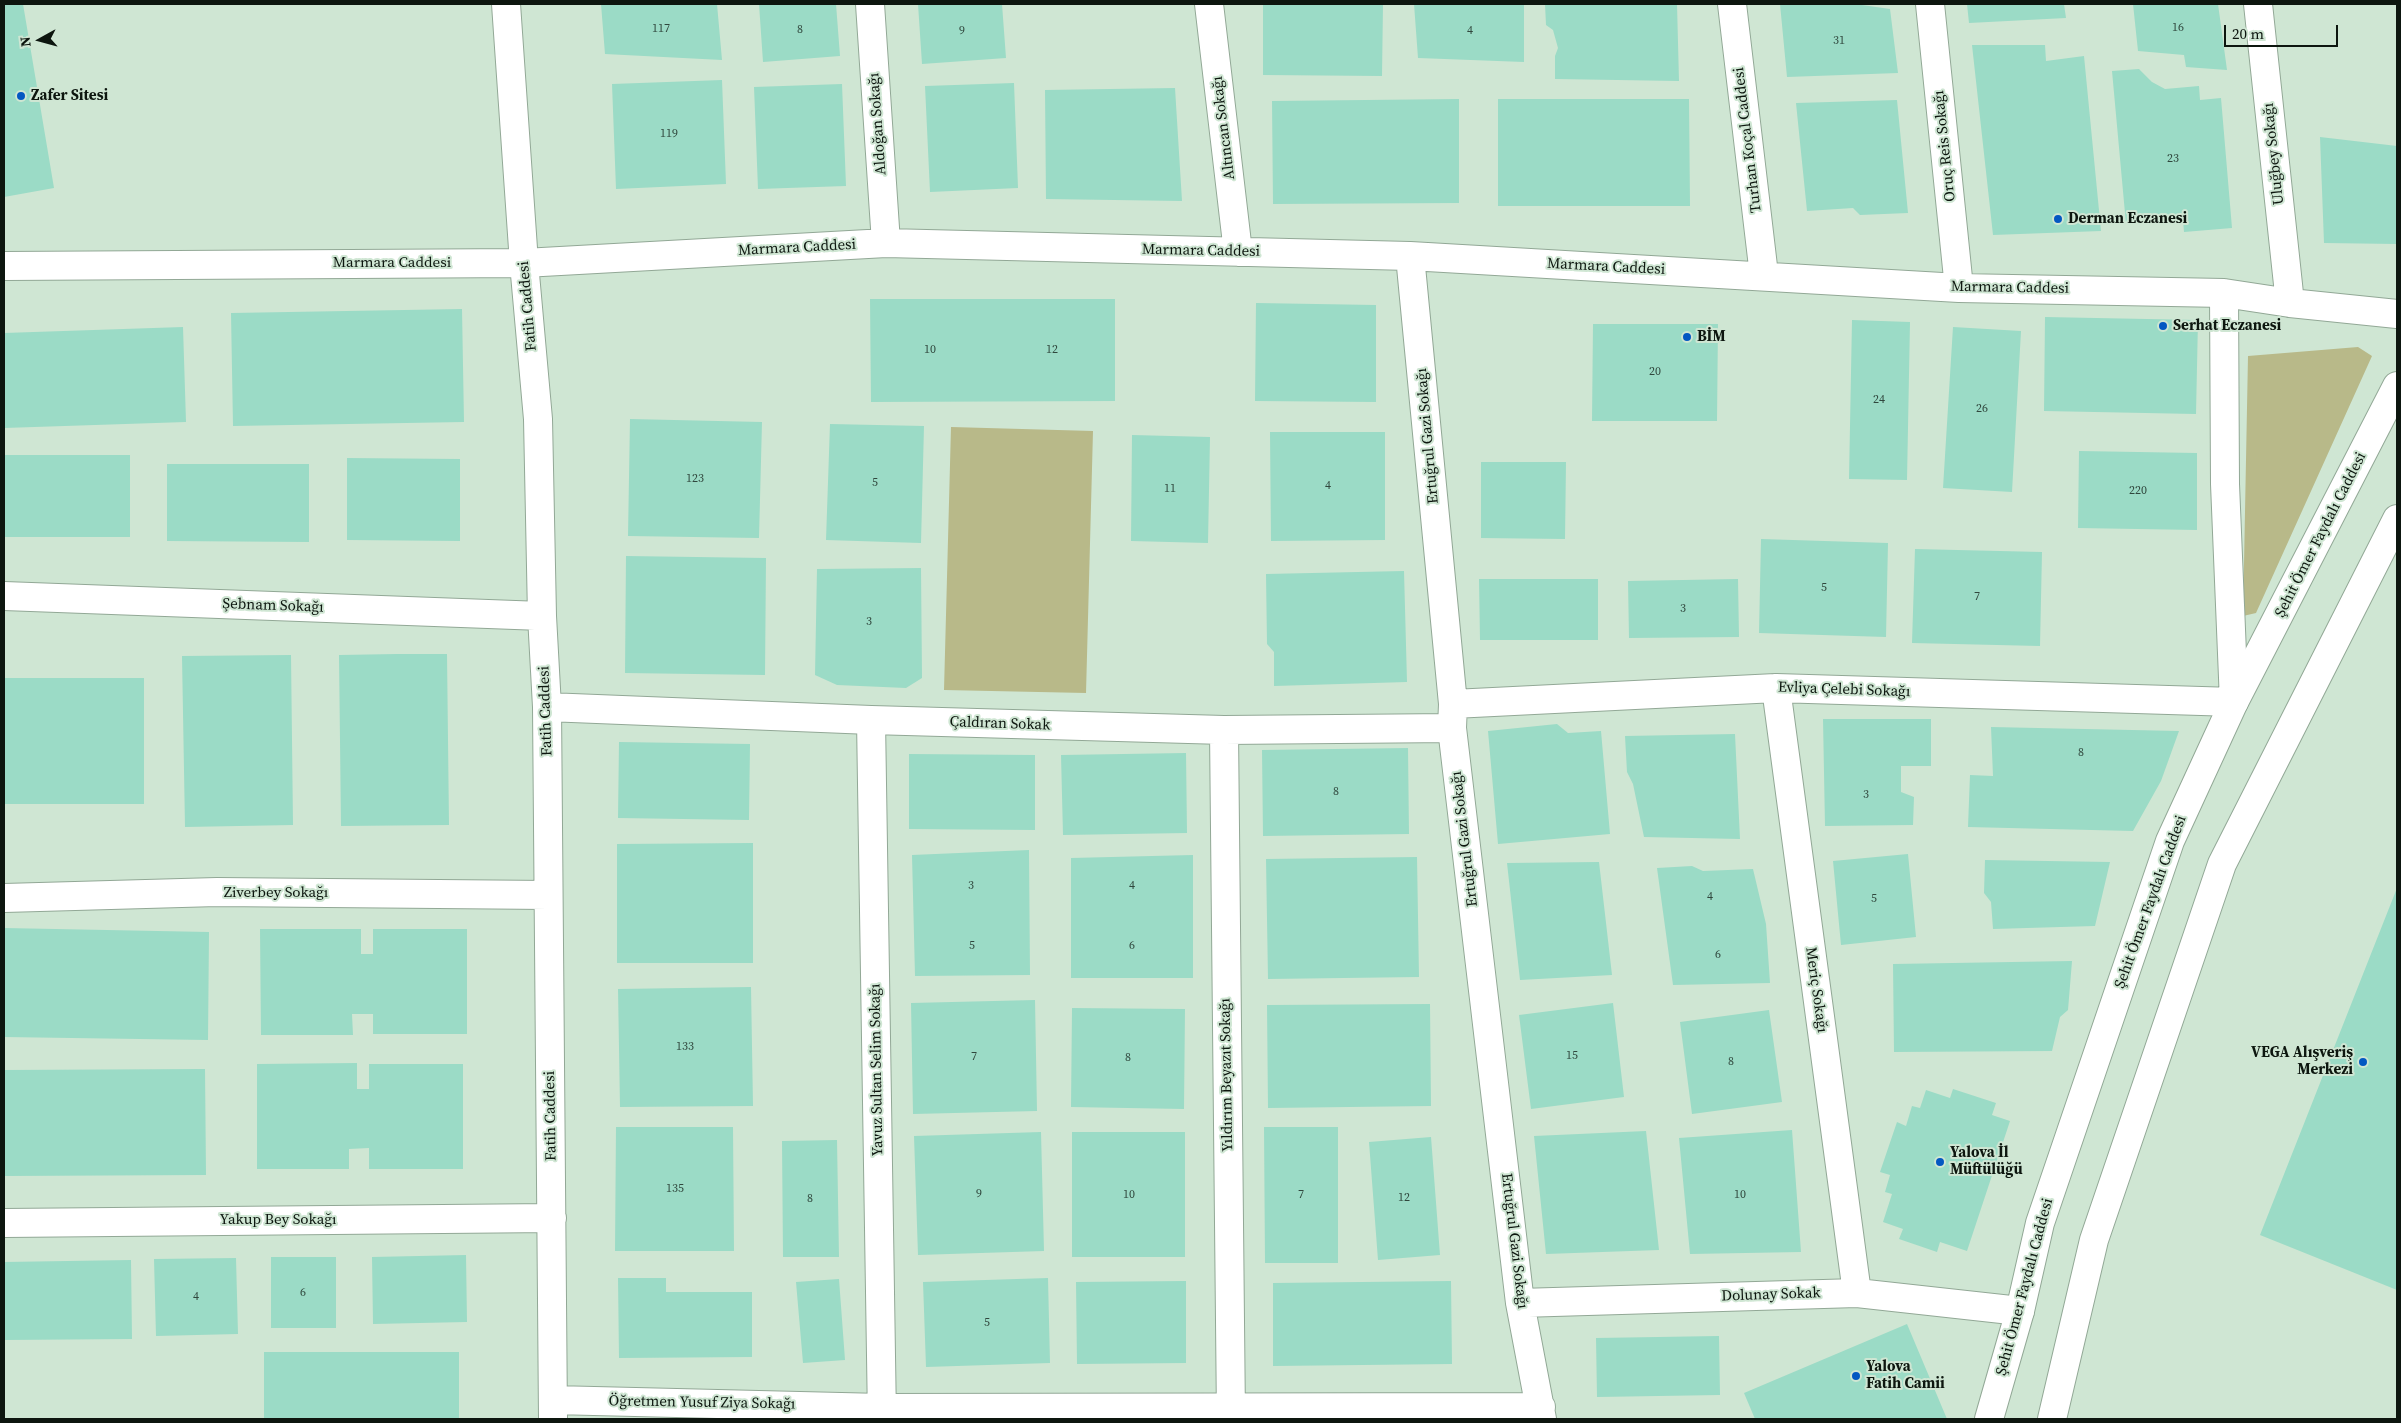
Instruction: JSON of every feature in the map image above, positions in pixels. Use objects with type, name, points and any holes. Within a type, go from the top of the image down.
[{"type":"street","name":"Fatih Caddesi","points":[[506,4],[524,263],[538,419],[542,616],[547,707],[554,1410]]},
{"type":"street","name":"Aldoğan Sokağı","points":[[870,4],[886,243]]},
{"type":"street","name":"Altıncan Sokağı","points":[[1209,4],[1238,252]]},
{"type":"street","name":"Turhan Koçal Caddesi","points":[[1732,4],[1764,275]]},
{"type":"street","name":"Oruç Reis Sokağı","points":[[1930,4],[1959,288]]},
{"type":"street","name":"Uluğbey Sokağı","points":[[2258,4],[2290,303]]},
{"type":"street","name":"Marmara Caddesi","points":[[4,266],[524,263],[886,243],[1410,256],[1764,275],[1959,288],[2224,293],[2290,303],[2397,314]]},
{"type":"street","name":"Ertuğrul Gazi Sokağı","points":[[1410,256],[1453,716],[1520,1303],[1541,1413]]},
{"type":"street","points":[[2224,293],[2225,484],[2234,702]]},
{"type":"street","name":"Şehit Ömer Faydalı Caddesi","points":[[1989,1419],[2020,1311],[2040,1223],[2170,841],[2234,702],[2397,386]]},
{"type":"street","points":[[2052,1419],[2094,1240],[2222,864],[2397,519]]},
{"type":"street","name":"Şebnam Sokağı","points":[[4,596],[542,616]]},
{"type":"street","name":"Evliya Çelebi Sokağı","points":[[1453,716],[1776,688],[2234,702]]},
{"type":"street","name":"Meriç Sokağı","points":[[1776,688],[1857,1293]]},
{"type":"street","name":"Çaldıran Sokak","points":[[547,707],[872,720],[1224,730],[1453,716]]},
{"type":"street","name":"Yavuz Sultan Selim Sokağı","points":[[872,720],[882,1414]]},
{"type":"street","name":"Yıldırım Beyazıt Sokağı","points":[[1224,730],[1231,1414]]},
{"type":"street","name":"Ziverbey Sokağı","points":[[4,898],[217,892],[548,895]]},
{"type":"street","name":"Yakup Bey Sokağı","points":[[4,1223],[552,1218]]},
{"type":"street","name":"Dolunay Sokak","points":[[1520,1303],[1857,1293],[2020,1311]]},
{"type":"street","name":"Öğretmen Yusuf Ziya Sokağı","points":[[554,1410],[882,1414],[1541,1413]]},
{"type":"green space","points":[[2358,347],[2372,356],[2256,613],[2243,616],[2248,356]]},
{"type":"green space","points":[[951,427],[1093,431],[1086,693],[944,690]]},
{"type":"building","name":"Zafer Sitesi","points":[[4,4],[23,4],[54,188],[4,197]]},
{"type":"building","points":[[601,4],[717,4],[722,60],[605,54]]},
{"type":"building","points":[[759,4],[836,4],[840,56],[763,62]]},
{"type":"building","points":[[918,4],[1002,4],[1006,58],[922,64]]},
{"type":"building","points":[[1263,4],[1383,4],[1382,76],[1263,75]]},
{"type":"building","points":[[1414,4],[1524,4],[1524,62],[1418,58]]},
{"type":"building","points":[[1545,4],[1677,4],[1679,81],[1555,79],[1555,56],[1558,48],[1553,30],[1546,25]]},
{"type":"building","points":[[1780,4],[1855,4],[1890,9],[1898,73],[1787,77]]},
{"type":"building","points":[[1967,4],[2064,4],[2066,18],[1969,23]]},
{"type":"building","points":[[2133,4],[2218,4],[2227,70],[2186,67],[2184,55],[2138,51]]},
{"type":"building","points":[[1972,45],[2045,45],[2046,61],[2084,56],[2101,231],[1993,235]]},
{"type":"building","points":[[2139,69],[2152,82],[2165,89],[2199,86],[2200,100],[2221,98],[2232,228],[2184,232],[2183,219],[2126,224],[2112,71]]},
{"type":"building","points":[[722,80],[726,184],[616,189],[612,84]]},
{"type":"building","points":[[1014,83],[1018,188],[930,192],[925,86]]},
{"type":"building","points":[[842,84],[846,186],[758,189],[754,87]]},
{"type":"building","points":[[1175,88],[1182,201],[1046,199],[1045,90]]},
{"type":"building","points":[[1459,99],[1459,203],[1273,204],[1272,101]]},
{"type":"building","points":[[1498,99],[1689,99],[1690,206],[1498,206]]},
{"type":"building","points":[[1897,100],[1908,213],[1860,215],[1853,208],[1807,211],[1796,103]]},
{"type":"building","points":[[2320,137],[2397,146],[2397,244],[2324,243]]},
{"type":"building","points":[[870,299],[1115,299],[1115,401],[871,402]]},
{"type":"building","points":[[1256,303],[1376,305],[1376,402],[1255,401]]},
{"type":"building","points":[[462,309],[464,422],[233,426],[231,313]]},
{"type":"building","points":[[2045,317],[2198,320],[2196,414],[2044,411]]},
{"type":"building","points":[[1852,320],[1910,322],[1907,480],[1849,479]]},
{"type":"building","points":[[1593,324],[1718,324],[1717,421],[1592,421]]},
{"type":"building","points":[[183,327],[186,422],[4,428],[4,333]]},
{"type":"building","points":[[1953,327],[2021,331],[2012,492],[1943,488]]},
{"type":"building","points":[[630,419],[762,422],[759,538],[628,536]]},
{"type":"building","points":[[830,424],[924,426],[921,543],[826,540]]},
{"type":"building","points":[[1270,432],[1385,432],[1385,540],[1271,541]]},
{"type":"building","points":[[1132,435],[1210,437],[1208,543],[1131,541]]},
{"type":"building","points":[[2079,451],[2197,453],[2197,530],[2078,528]]},
{"type":"building","points":[[4,455],[130,455],[130,537],[4,537]]},
{"type":"building","points":[[347,458],[460,459],[460,541],[347,540]]},
{"type":"building","points":[[1481,462],[1566,462],[1565,539],[1481,538]]},
{"type":"building","points":[[167,464],[309,464],[309,542],[167,541]]},
{"type":"building","points":[[1761,539],[1888,543],[1886,637],[1759,633]]},
{"type":"building","points":[[1915,549],[2042,552],[2040,646],[1912,643]]},
{"type":"building","points":[[626,556],[766,558],[765,675],[625,673]]},
{"type":"building","points":[[921,568],[922,678],[906,688],[837,685],[815,675],[817,569]]},
{"type":"building","points":[[1404,571],[1407,682],[1274,686],[1274,652],[1267,644],[1266,574]]},
{"type":"building","points":[[1479,579],[1598,579],[1598,640],[1480,640]]},
{"type":"building","points":[[1738,579],[1739,637],[1629,638],[1628,581]]},
{"type":"building","points":[[447,654],[449,825],[341,826],[339,655]]},
{"type":"building","points":[[291,655],[293,825],[185,827],[182,656]]},
{"type":"building","points":[[4,678],[144,678],[144,804],[4,804]]},
{"type":"building","points":[[1823,719],[1931,719],[1931,766],[1901,766],[1901,792],[1914,797],[1913,825],[1825,826]]},
{"type":"building","points":[[1557,724],[1568,733],[1601,731],[1610,834],[1498,844],[1488,731]]},
{"type":"building","points":[[1991,727],[2179,731],[2161,781],[2133,831],[1968,827],[1970,775],[1993,776]]},
{"type":"building","points":[[1735,734],[1740,839],[1644,837],[1633,784],[1627,772],[1625,736]]},
{"type":"building","points":[[619,742],[750,744],[749,820],[618,818]]},
{"type":"building","points":[[1408,748],[1409,834],[1263,836],[1262,750]]},
{"type":"building","points":[[1186,753],[1187,833],[1063,835],[1061,755]]},
{"type":"building","points":[[909,754],[1035,755],[1035,830],[909,829]]},
{"type":"building","points":[[753,843],[753,963],[617,963],[617,844]]},
{"type":"building","points":[[1029,850],[1030,975],[915,976],[912,855]]},
{"type":"building","points":[[1908,854],[1916,937],[1841,945],[1833,861]]},
{"type":"building","points":[[1193,855],[1193,978],[1071,978],[1071,858]]},
{"type":"building","points":[[1417,857],[1419,977],[1268,979],[1266,859]]},
{"type":"building","points":[[1985,860],[2110,862],[2095,926],[1993,929],[1991,902],[1984,893]]},
{"type":"building","points":[[1599,862],[1612,975],[1520,980],[1507,863]]},
{"type":"building","points":[[1692,866],[1703,871],[1753,869],[1766,924],[1770,983],[1673,985],[1657,868]]},
{"type":"building","name":"VEGA Alışveriş Merkezi","points":[[2397,888],[2397,1290],[2260,1235]]},
{"type":"building","points":[[4,928],[209,932],[208,1040],[4,1037]]},
{"type":"building","points":[[260,929],[361,929],[361,954],[373,954],[373,929],[467,929],[467,1034],[373,1034],[373,1014],[352,1014],[353,1035],[261,1035]]},
{"type":"building","points":[[2072,961],[2068,1010],[2060,1017],[2052,1051],[1894,1052],[1893,964]]},
{"type":"building","points":[[751,987],[753,1106],[620,1107],[618,989]]},
{"type":"building","points":[[1035,1000],[1037,1111],[913,1114],[911,1003]]},
{"type":"building","points":[[1613,1003],[1624,1097],[1531,1109],[1519,1015]]},
{"type":"building","points":[[1430,1004],[1431,1106],[1268,1108],[1267,1005]]},
{"type":"building","points":[[1072,1008],[1185,1009],[1184,1109],[1071,1107]]},
{"type":"building","points":[[1769,1010],[1782,1102],[1692,1114],[1680,1022]]},
{"type":"building","points":[[357,1063],[357,1089],[369,1089],[369,1064],[463,1064],[463,1169],[369,1169],[369,1148],[349,1149],[349,1169],[257,1169],[257,1064]]},
{"type":"building","points":[[205,1069],[206,1175],[4,1176],[4,1070]]},
{"type":"building","name":"Yalova İl Müftülüğü","points":[[1953,1089],[1996,1103],[1992,1115],[2010,1121],[1967,1251],[1940,1242],[1937,1252],[1899,1239],[1903,1229],[1883,1222],[1892,1194],[1885,1192],[1890,1175],[1880,1172],[1897,1122],[1906,1126],[1912,1106],[1920,1108],[1926,1090],[1950,1098]]},
{"type":"building","points":[[616,1127],[733,1127],[734,1251],[615,1251]]},
{"type":"building","points":[[1264,1127],[1338,1127],[1338,1263],[1265,1263]]},
{"type":"building","points":[[1792,1130],[1801,1252],[1690,1254],[1679,1138]]},
{"type":"building","points":[[1646,1131],[1659,1250],[1546,1254],[1534,1136]]},
{"type":"building","points":[[1041,1132],[1044,1251],[918,1255],[914,1136]]},
{"type":"building","points":[[1072,1132],[1185,1132],[1185,1257],[1072,1257]]},
{"type":"building","points":[[1431,1137],[1440,1255],[1378,1260],[1369,1142]]},
{"type":"building","points":[[837,1140],[839,1257],[783,1257],[782,1141]]},
{"type":"building","points":[[466,1255],[467,1322],[373,1324],[372,1257]]},
{"type":"building","points":[[271,1257],[336,1257],[336,1328],[271,1328]]},
{"type":"building","points":[[236,1258],[238,1334],[156,1336],[154,1259]]},
{"type":"building","points":[[131,1260],[132,1339],[4,1340],[4,1262]]},
{"type":"building","points":[[618,1278],[666,1278],[666,1292],[752,1292],[752,1357],[619,1358]]},
{"type":"building","points":[[1048,1278],[1050,1363],[926,1367],[923,1282]]},
{"type":"building","points":[[839,1279],[845,1360],[803,1363],[796,1282]]},
{"type":"building","points":[[1186,1281],[1186,1363],[1077,1364],[1076,1282]]},
{"type":"building","points":[[1451,1281],[1452,1364],[1273,1366],[1273,1283]]},
{"type":"building","name":"Yalova Fatih Camii","points":[[1907,1324],[1947,1419],[1755,1419],[1744,1393]]},
{"type":"building","points":[[1719,1336],[1720,1395],[1597,1397],[1596,1338]]},
{"type":"building","points":[[264,1352],[459,1352],[459,1419],[264,1419]]},
{"type":"place","name":"Zafer Sitesi","points":[[21,96]]},
{"type":"place","name":"Derman Eczanesi","points":[[2058,219]]},
{"type":"place","name":"Serhat Eczanesi","points":[[2163,326]]},
{"type":"place","name":"BİM","points":[[1687,337]]},
{"type":"place","name":"VEGA Alışveriş Merkezi","points":[[2363,1062]]},
{"type":"place","name":"Yalova İl Müftülüğü","points":[[1940,1162]]},
{"type":"place","name":"Yalova Fatih Camii","points":[[1856,1376]]}]
